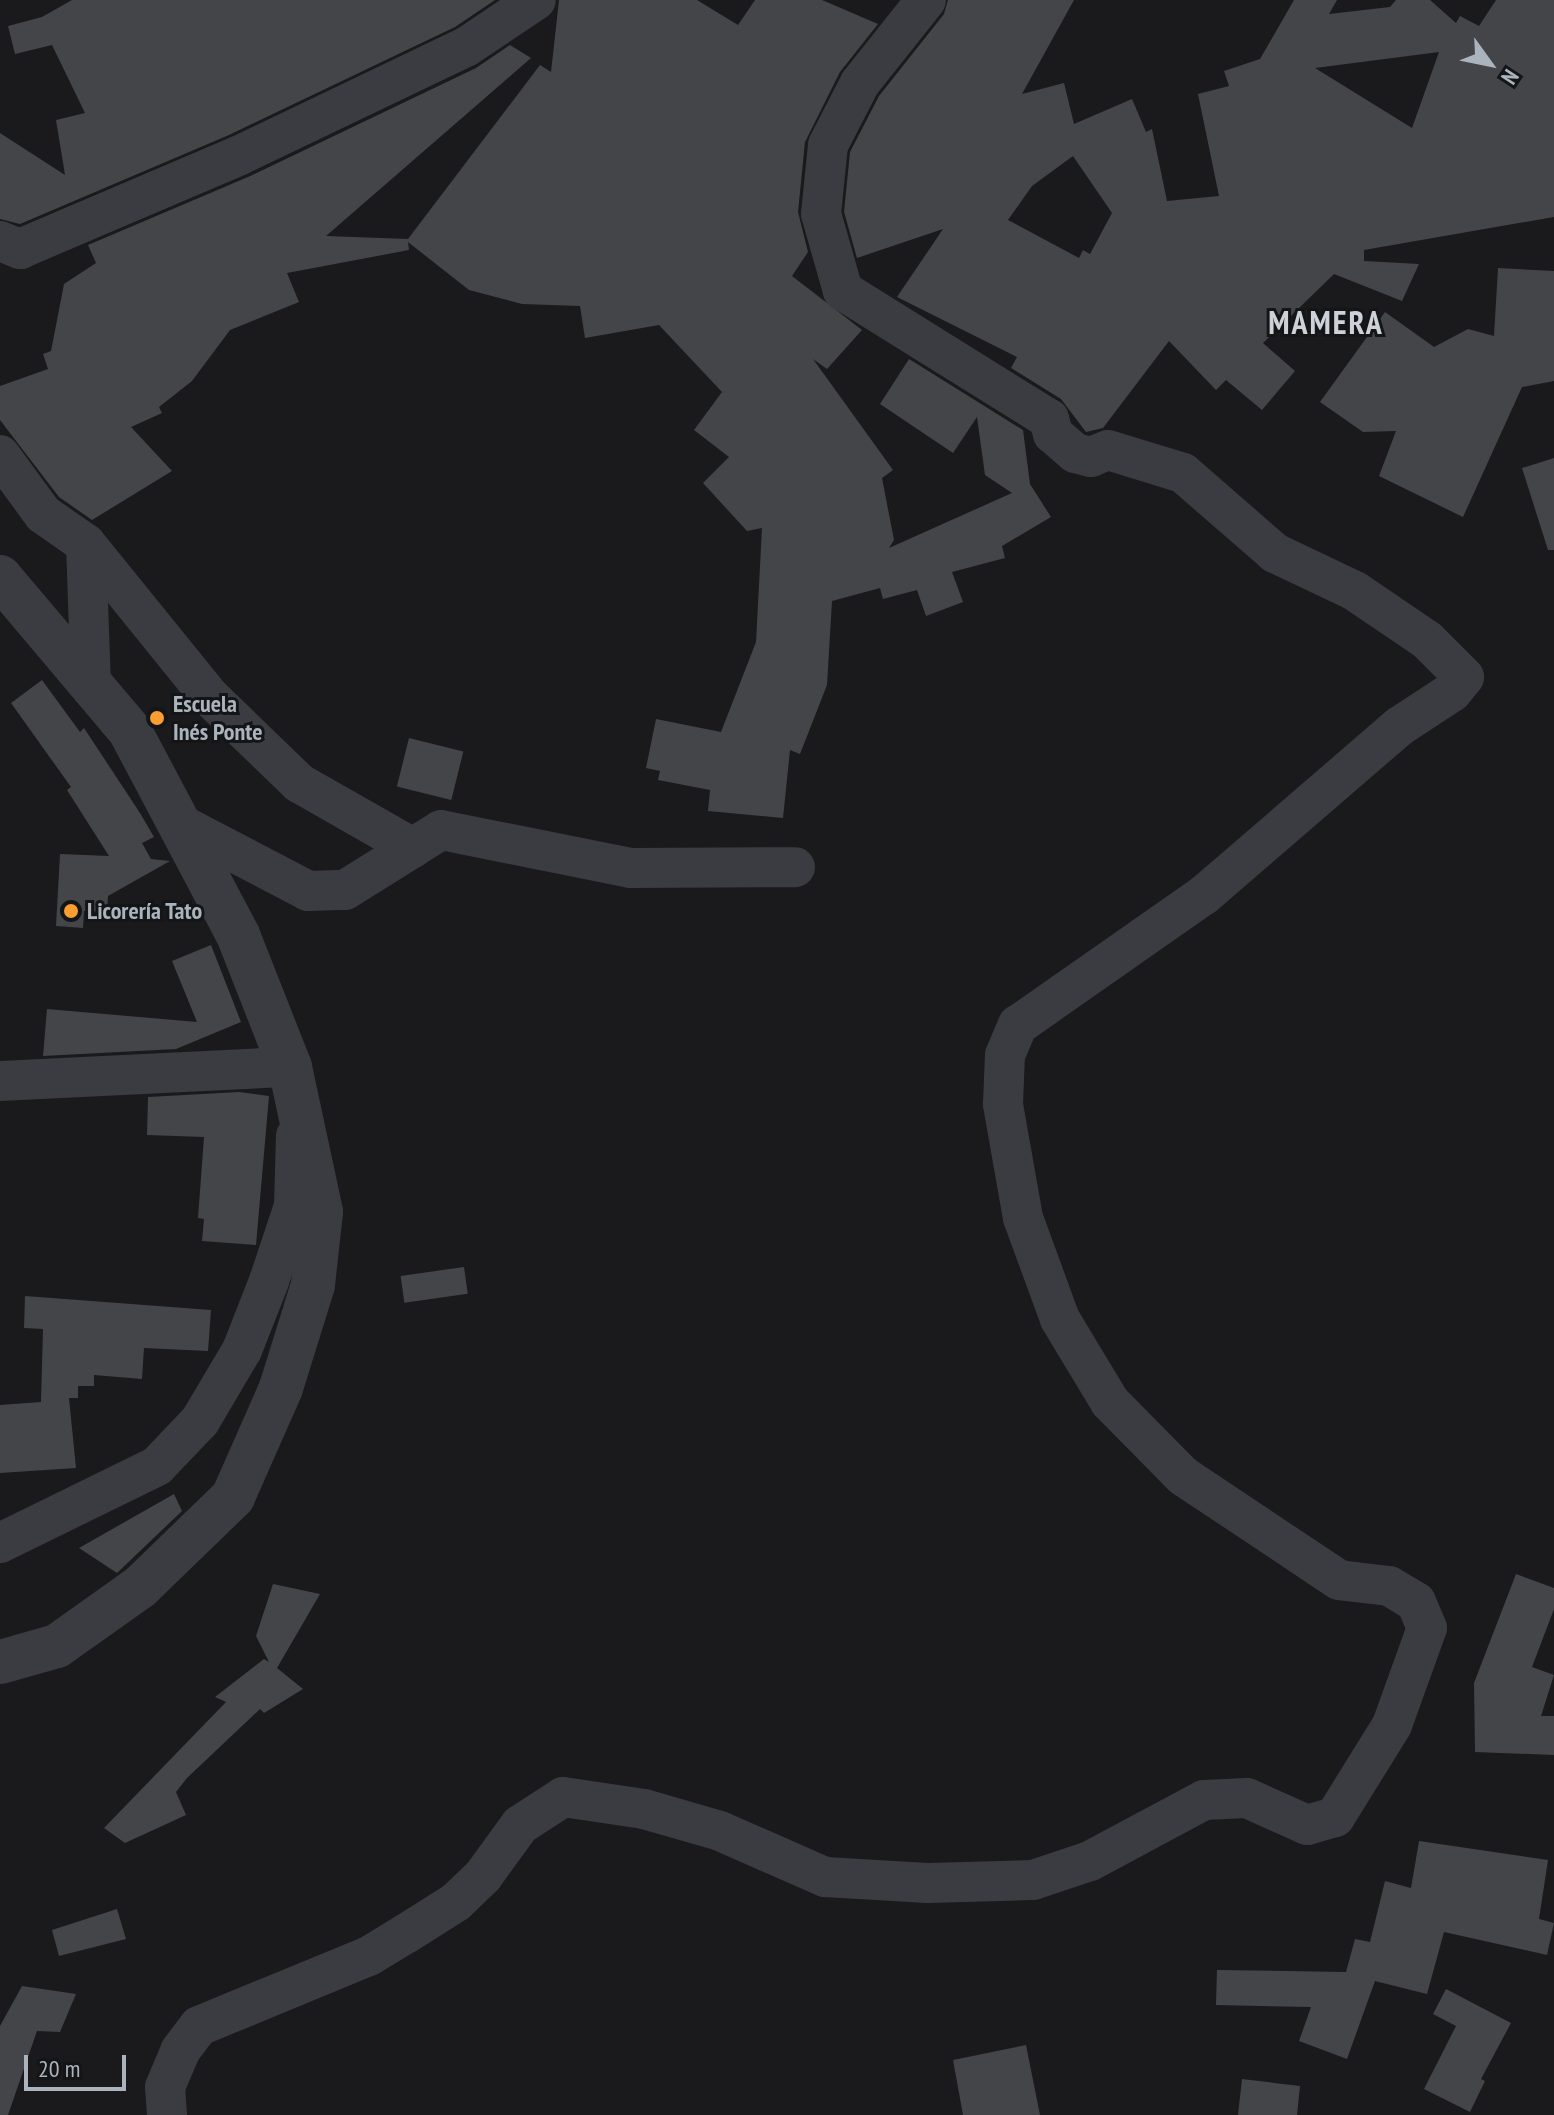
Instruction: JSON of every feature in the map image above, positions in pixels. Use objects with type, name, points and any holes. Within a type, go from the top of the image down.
[{"type":"street","points":[[0,241],[20,249],[238,156],[466,47],[536,0]]},
{"type":"street","points":[[167,2115],[165,2087],[180,2051],[199,2026],[369,1956],[407,1933],[456,1902],[483,1876],[520,1825],[563,1797],[644,1809],[720,1831],[825,1877],[928,1883],[1033,1880],[1090,1861],[1204,1800],[1247,1798],[1307,1825],[1335,1817],[1392,1725],[1427,1628],[1416,1602],[1389,1586],[1339,1580],[1183,1476],[1110,1402],[1060,1319],[1023,1218],[1003,1104],[1005,1055],[1018,1025],[1227,877],[1271,842],[1288,819],[1400,726],[1452,692],[1464,677],[1427,640],[1355,591],[1275,553],[1183,473],[1108,450],[1091,457],[1075,453],[1053,434],[1049,419],[843,291],[821,214],[828,145],[860,83],[926,0]]},
{"type":"street","points":[[0,455],[43,514],[86,544],[210,697],[299,783],[413,848]]},
{"type":"street","points":[[86,544],[91,685]]},
{"type":"street","points":[[0,577],[130,731],[238,935],[290,1067],[297,1116],[321,1212],[313,1285],[281,1388],[233,1497],[174,1556],[57,1646],[0,1662]]},
{"type":"street","points":[[182,825],[308,891],[345,890],[441,830],[631,868],[795,867]]},
{"type":"street","points":[[0,1081],[290,1067]]},
{"type":"street","points":[[0,1543],[157,1466],[200,1421],[242,1350],[294,1206],[297,1116]]},
{"type":"building","points":[[72,0],[495,0],[455,27],[229,135],[20,224],[0,219],[0,133],[65,175],[56,120],[85,113],[52,45],[15,54],[8,26],[42,17]]},
{"type":"building","points":[[559,0],[697,0],[738,25],[755,0],[822,0],[878,24],[840,72],[805,142],[798,212],[808,252],[792,276],[862,330],[827,369],[813,359],[893,470],[882,478],[894,540],[889,548],[1012,493],[985,475],[977,417],[953,453],[880,404],[909,359],[1023,430],[1030,484],[1051,517],[1002,546],[1005,558],[952,572],[963,602],[926,616],[917,590],[883,599],[880,588],[832,601],[827,685],[800,754],[790,750],[783,818],[708,811],[710,790],[658,780],[660,771],[646,768],[656,719],[721,732],[756,642],[762,528],[747,531],[703,483],[729,457],[694,430],[722,392],[659,325],[585,338],[580,306],[522,304],[469,290],[408,242],[409,250],[287,273],[299,302],[230,330],[192,381],[159,407],[162,413],[131,427],[172,471],[92,520],[59,497],[0,420],[0,386],[48,369],[43,354],[51,351],[64,284],[96,263],[88,245],[248,177],[476,68],[510,45],[531,58],[326,236],[408,239],[540,65],[551,72]]},
{"type":"building","points":[[948,0],[1074,0],[1022,94],[1064,83],[1074,124],[1132,99],[1146,132],[1152,129],[1167,201],[1219,196],[1198,94],[1229,86],[1224,71],[1260,59],[1294,0],[1337,0],[1329,14],[1390,7],[1396,0],[1430,0],[1456,23],[1460,16],[1479,26],[1496,0],[1554,0],[1554,217],[1364,250],[1364,261],[1419,264],[1402,301],[1334,274],[1263,343],[1295,371],[1262,410],[1226,380],[1216,390],[1169,341],[1103,428],[1086,432],[1061,399],[1011,368],[1017,357],[897,297],[943,229],[857,258],[844,212],[850,152],[879,96],[944,14]],"holes":[[[1439,52],[1412,128],[1315,68]],[[1073,156],[1112,213],[1090,254],[1083,250],[1079,258],[1008,220],[1032,186]]]},
{"type":"building","points":[[1498,268],[1554,271],[1554,381],[1522,387],[1463,517],[1379,476],[1396,431],[1363,432],[1320,402],[1385,312],[1434,347],[1468,329],[1494,336]]},
{"type":"building","points":[[1554,458],[1554,550],[1548,550],[1522,468]]},
{"type":"building","points":[[42,680],[80,732],[84,728],[140,813],[154,837],[142,843],[151,859],[170,861],[108,896],[107,912],[84,911],[83,928],[56,926],[60,854],[109,856],[67,790],[71,787],[11,703]]},
{"type":"building","points":[[409,738],[463,752],[451,800],[397,787]]},
{"type":"building","points":[[211,945],[241,1022],[176,1049],[43,1056],[47,1009],[197,1022],[172,961]]},
{"type":"building","points":[[239,1092],[269,1096],[256,1245],[202,1241],[204,1219],[198,1218],[204,1137],[147,1135],[148,1097]]},
{"type":"building","points":[[464,1267],[468,1294],[404,1303],[401,1276]]},
{"type":"building","points":[[25,1296],[211,1310],[208,1351],[144,1348],[142,1379],[94,1375],[94,1386],[78,1386],[78,1398],[69,1398],[76,1468],[0,1473],[0,1405],[41,1402],[43,1329],[24,1328]]},
{"type":"building","points":[[174,1494],[182,1511],[117,1573],[79,1548]]},
{"type":"building","points":[[1516,1574],[1554,1588],[1554,1609],[1532,1667],[1554,1675],[1541,1716],[1554,1716],[1554,1755],[1475,1752],[1474,1683]]},
{"type":"building","points":[[273,1584],[320,1594],[277,1668],[303,1689],[264,1713],[260,1709],[187,1778],[176,1792],[186,1815],[125,1843],[104,1828],[226,1702],[215,1697],[264,1659],[269,1662],[256,1636]]},
{"type":"building","points":[[1419,1841],[1548,1860],[1539,1919],[1554,1923],[1547,1955],[1444,1932],[1427,1994],[1375,1981],[1347,2059],[1299,2041],[1311,2007],[1216,2005],[1217,1970],[1346,1972],[1355,1939],[1370,1942],[1385,1881],[1411,1888]]},
{"type":"building","points":[[117,1909],[126,1939],[59,1956],[52,1930]]},
{"type":"building","points":[[22,1986],[76,1994],[60,2032],[37,2031],[8,2115],[0,2115],[0,2026]]},
{"type":"building","points":[[1446,1989],[1511,2023],[1481,2079],[1485,2081],[1470,2112],[1424,2089],[1456,2026],[1433,2014]]},
{"type":"building","points":[[1026,2045],[1040,2115],[963,2115],[953,2060]]},
{"type":"building","points":[[1242,2079],[1300,2086],[1297,2115],[1238,2115]]},
{"type":"place","name":"Escuela Inés Ponte","points":[[157,718]]},
{"type":"place","name":"Licorería Tato","points":[[71,911]]},
{"type":"district","name":"MAMERA","points":[[1326,322]]}]
